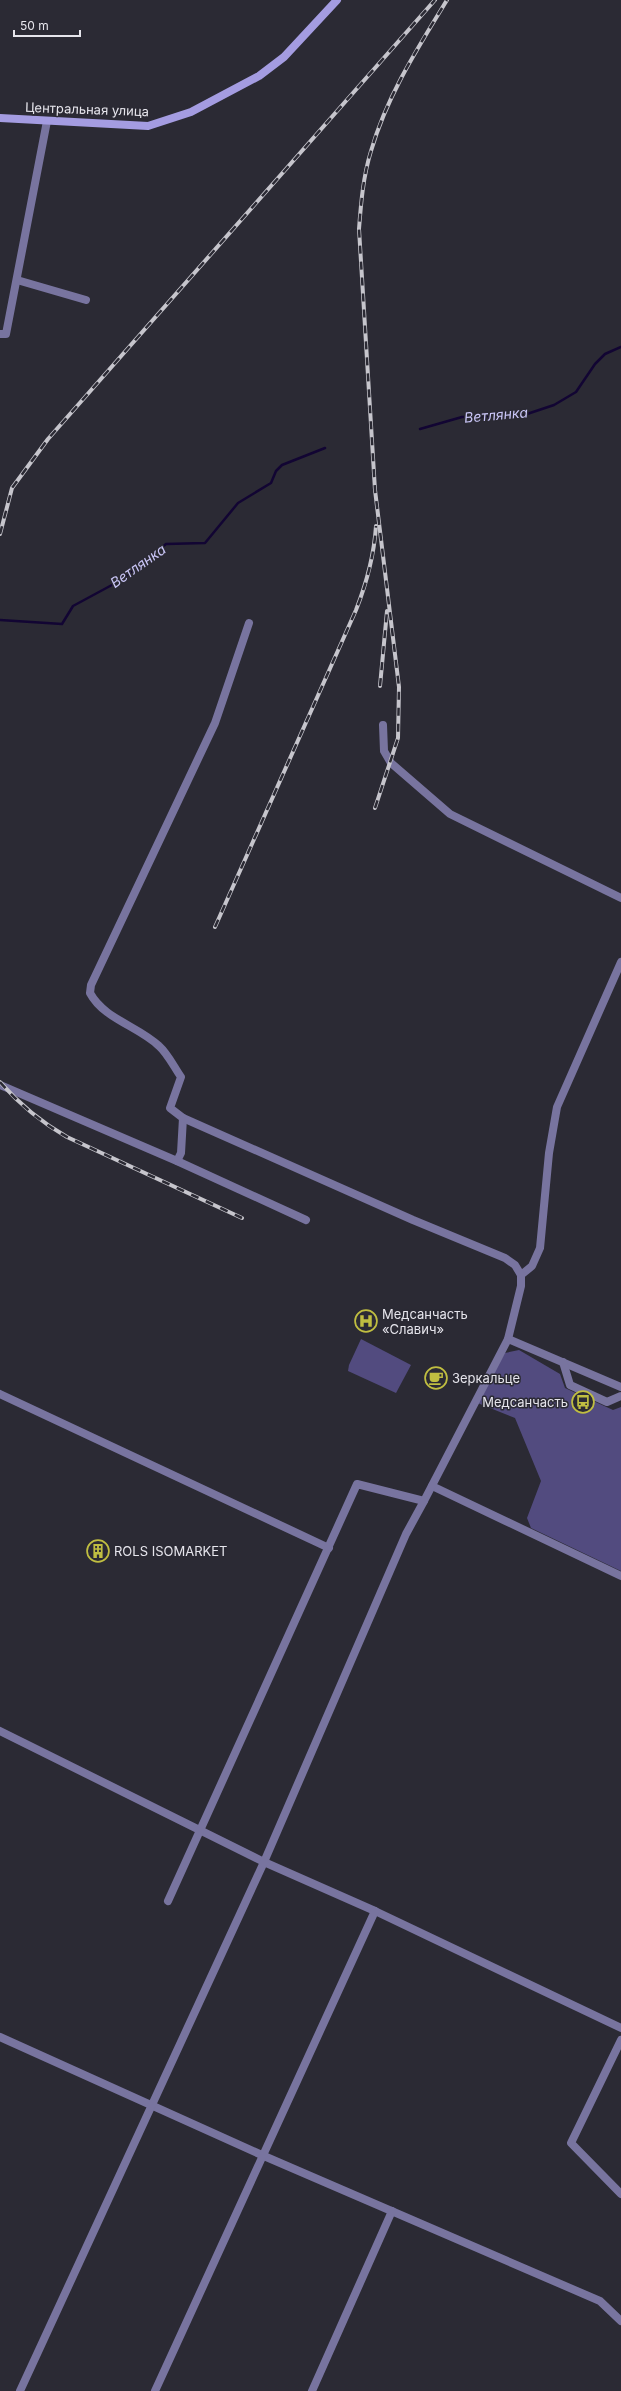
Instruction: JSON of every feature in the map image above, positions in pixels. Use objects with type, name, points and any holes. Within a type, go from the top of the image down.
[{"type":"main road","name":"Центральная улица","points":[[0,118],[148,126],[192,112],[259,76],[284,57],[337,0]]},
{"type":"street","points":[[0,334],[6,334],[18,280],[47,121]]},
{"type":"street","points":[[18,280],[86,300]]},
{"type":"street","points":[[20,2391],[264,1862],[406,1534],[508,1338],[521,1286],[521,1274],[515,1265],[506,1258],[183,1118],[170,1108],[181,1077],[160,1047],[142,1033],[101,1009],[90,994],[91,985],[214,723],[249,623]]},
{"type":"street","points":[[383,725],[384,751],[390,763],[450,814],[621,898]]},
{"type":"street","points":[[521,1274],[532,1266],[540,1248],[549,1153],[557,1107],[621,962]]},
{"type":"street","points":[[0,1085],[177,1161],[306,1220]]},
{"type":"street","points":[[177,1161],[181,1153],[183,1118]]},
{"type":"street","points":[[508,1338],[621,1387]]},
{"type":"street","points":[[563,1362],[570,1385],[607,1402],[621,1396]]},
{"type":"street","points":[[0,1394],[329,1548]]},
{"type":"street","points":[[168,1901],[198,1830],[329,1548],[357,1484],[424,1501]]},
{"type":"street","points":[[432,1486],[621,1576]]},
{"type":"street","points":[[0,1731],[264,1862],[375,1911],[621,2028]]},
{"type":"street","points":[[155,2391],[375,1911]]},
{"type":"street","points":[[0,2037],[153,2104],[264,2156],[600,2301],[621,2321]]},
{"type":"street","points":[[621,2040],[571,2143],[621,2194]]},
{"type":"street","points":[[312,2391],[392,2211]]},
{"type":"shaded area","points":[[361,1339],[411,1365],[396,1393],[348,1371],[349,1365]]},
{"type":"shaded area","points":[[519,1350],[560,1374],[565,1388],[613,1410],[621,1407],[621,1571],[531,1528],[527,1518],[541,1481],[515,1418],[475,1402],[505,1353]]},
{"type":"waterway","name":"Ветлянка","points":[[420,429],[462,417],[524,415],[554,405],[576,392],[595,364],[605,354],[621,347]]},
{"type":"waterway","name":"Ветлянка","points":[[0,620],[62,624],[73,606],[123,579],[166,544],[205,543],[238,503],[271,483],[276,471],[282,465],[325,448]]},
{"type":"railway","points":[[0,534],[12,488],[48,439],[435,0]]},
{"type":"railway","points":[[375,808],[398,738],[399,687],[375,490],[359,229],[364,180],[368,161],[385,111],[404,73],[447,0]]},
{"type":"railway","points":[[215,927],[356,610],[369,569],[374,548],[376,526]]},
{"type":"railway","points":[[380,686],[387,611]]},
{"type":"railway","points":[[0,1082],[31,1112],[67,1137],[242,1218]]},
{"type":"place","name":"Медсанчасть «Славич»","points":[[366,1321]]},
{"type":"place","name":"Зеркальце","points":[[436,1378]]},
{"type":"place","name":"Медсанчасть","points":[[583,1402]]},
{"type":"place","name":"ROLS ISOMARKET","points":[[98,1551]]}]
